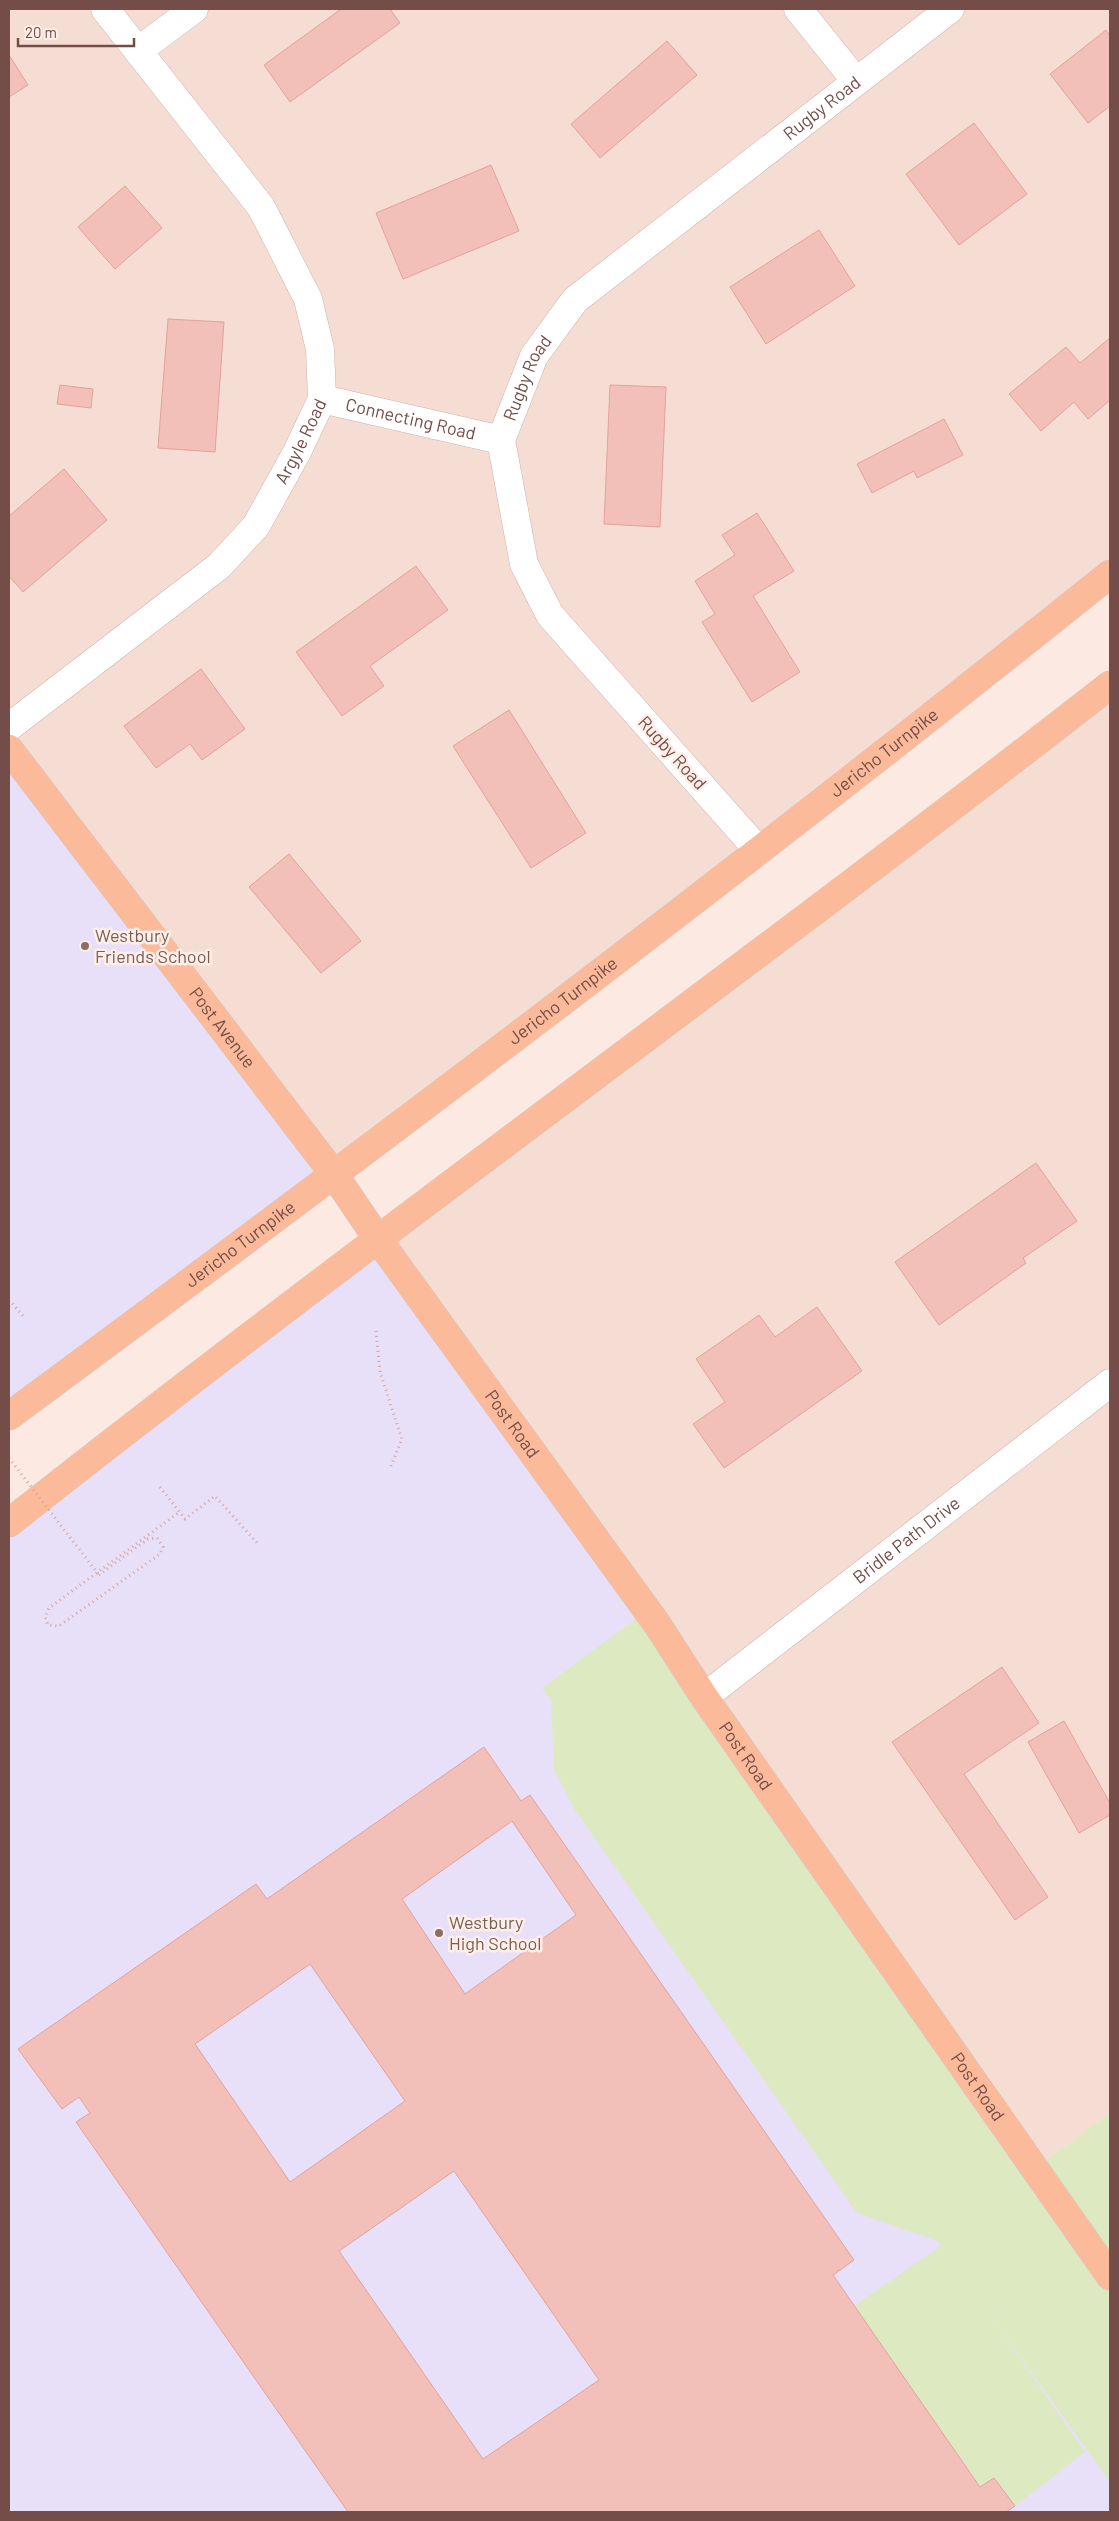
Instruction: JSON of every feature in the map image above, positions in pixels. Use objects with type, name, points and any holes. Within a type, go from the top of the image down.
[{"type":"main road","name":"Jericho Turnpike","points":[[9,1416],[759,851],[952,701],[1110,574]]},
{"type":"main road","points":[[9,1523],[377,1238],[998,773],[1110,686]]},
{"type":"main road","name":"Post Avenue","points":[[9,749],[334,1173],[377,1238]]},
{"type":"main road","name":"Post Road","points":[[377,1238],[657,1624],[704,1697],[1110,2276]]},
{"type":"street","name":"Argyle Road","points":[[9,727],[225,559],[256,526],[297,452],[322,398],[320,349],[308,299],[261,207],[104,9]]},
{"type":"street","points":[[138,51],[194,9]]},
{"type":"street","points":[[798,9],[856,81]]},
{"type":"street","name":"Rugby Road","points":[[759,851],[550,615],[524,564],[501,440],[534,356],[575,300],[950,9]]},
{"type":"street","name":"Connecting Road","points":[[322,398],[501,440]]},
{"type":"street","name":"Bridle Path Drive","points":[[704,1697],[1110,1383]]},
{"type":"path","points":[[9,1306],[12,1303],[23,1316]]},
{"type":"path","points":[[376,1331],[380,1372],[402,1439],[391,1466]]},
{"type":"path","points":[[9,1458],[99,1574],[148,1539],[157,1538],[163,1547],[160,1554],[59,1626],[48,1625],[45,1616],[49,1608],[178,1513]]},
{"type":"path","points":[[160,1487],[184,1519],[215,1496],[258,1544]]},
{"type":"shaded area","points":[[9,9],[1110,9],[1110,574],[333,1173],[9,749]]},
{"type":"shaded area","points":[[1110,685],[1110,2113],[1035,2168],[377,1238]]},
{"type":"shaded area","name":"Westbury Friends School","points":[[9,749],[333,1173],[9,1416]]},
{"type":"shaded area","name":"Westbury High School","points":[[377,1238],[1110,2276],[1110,2512],[9,2512],[9,1523]]},
{"type":"green space","points":[[647,1611],[1035,2168],[1110,2113],[1110,2482],[986,2309],[1085,2452],[1015,2506],[978,2483],[854,2306],[941,2246],[938,2241],[857,2213],[573,1807],[554,1769],[551,1700],[542,1688]]},
{"type":"building","points":[[341,9],[390,9],[400,23],[290,102],[264,65]]},
{"type":"building","points":[[1106,30],[1110,36],[1110,106],[1088,123],[1050,74]]},
{"type":"building","points":[[667,41],[697,75],[600,158],[571,124]]},
{"type":"building","points":[[9,55],[28,85],[9,97]]},
{"type":"building","points":[[974,123],[1027,194],[959,245],[906,174]]},
{"type":"building","points":[[491,165],[519,231],[403,279],[376,213]]},
{"type":"building","points":[[125,186],[162,228],[115,269],[78,227]]},
{"type":"building","points":[[819,230],[855,286],[766,344],[730,287]]},
{"type":"building","points":[[168,319],[224,322],[215,452],[158,448]]},
{"type":"building","points":[[1110,338],[1110,400],[1088,419],[1074,402],[1041,431],[1009,394],[1066,347],[1080,363]]},
{"type":"building","points":[[60,385],[93,389],[91,408],[57,404]]},
{"type":"building","points":[[610,385],[666,387],[660,527],[604,524]]},
{"type":"building","points":[[944,419],[963,455],[917,478],[914,471],[872,493],[857,464]]},
{"type":"building","points":[[64,469],[107,520],[23,592],[9,576],[9,516]]},
{"type":"building","points":[[757,513],[794,571],[753,596],[800,672],[752,702],[702,622],[715,614],[695,581],[735,555],[722,535]]},
{"type":"building","points":[[416,566],[448,610],[370,666],[384,686],[342,716],[296,652]]},
{"type":"building","points":[[201,669],[245,729],[202,760],[190,744],[156,768],[124,726]]},
{"type":"building","points":[[509,710],[586,833],[531,868],[453,746]]},
{"type":"building","points":[[289,854],[361,941],[321,973],[249,887]]},
{"type":"building","points":[[1036,1163],[1077,1221],[1023,1258],[1026,1263],[939,1325],[895,1262]]},
{"type":"building","points":[[817,1307],[862,1371],[724,1468],[693,1424],[725,1402],[696,1359],[759,1315],[775,1337]]},
{"type":"building","points":[[1002,1667],[1039,1723],[964,1774],[1048,1897],[1015,1920],[892,1742]]},
{"type":"building","points":[[1064,1721],[1110,1803],[1110,1815],[1079,1833],[1028,1742]]},
{"type":"building","points":[[484,1747],[521,1801],[530,1795],[854,2260],[833,2275],[980,2487],[994,2478],[1015,2506],[1006,2512],[348,2512],[76,2122],[90,2113],[79,2097],[62,2109],[18,2049],[256,1884],[267,1899]],"holes":[[[512,1821],[576,1915],[465,1994],[402,1899]],[[310,1964],[405,2101],[290,2182],[195,2044]],[[454,2171],[599,2380],[483,2459],[339,2251]]]},
{"type":"place","name":"Westbury Friends School","points":[[85,946]]},
{"type":"place","name":"Westbury High School","points":[[439,1933]]}]
